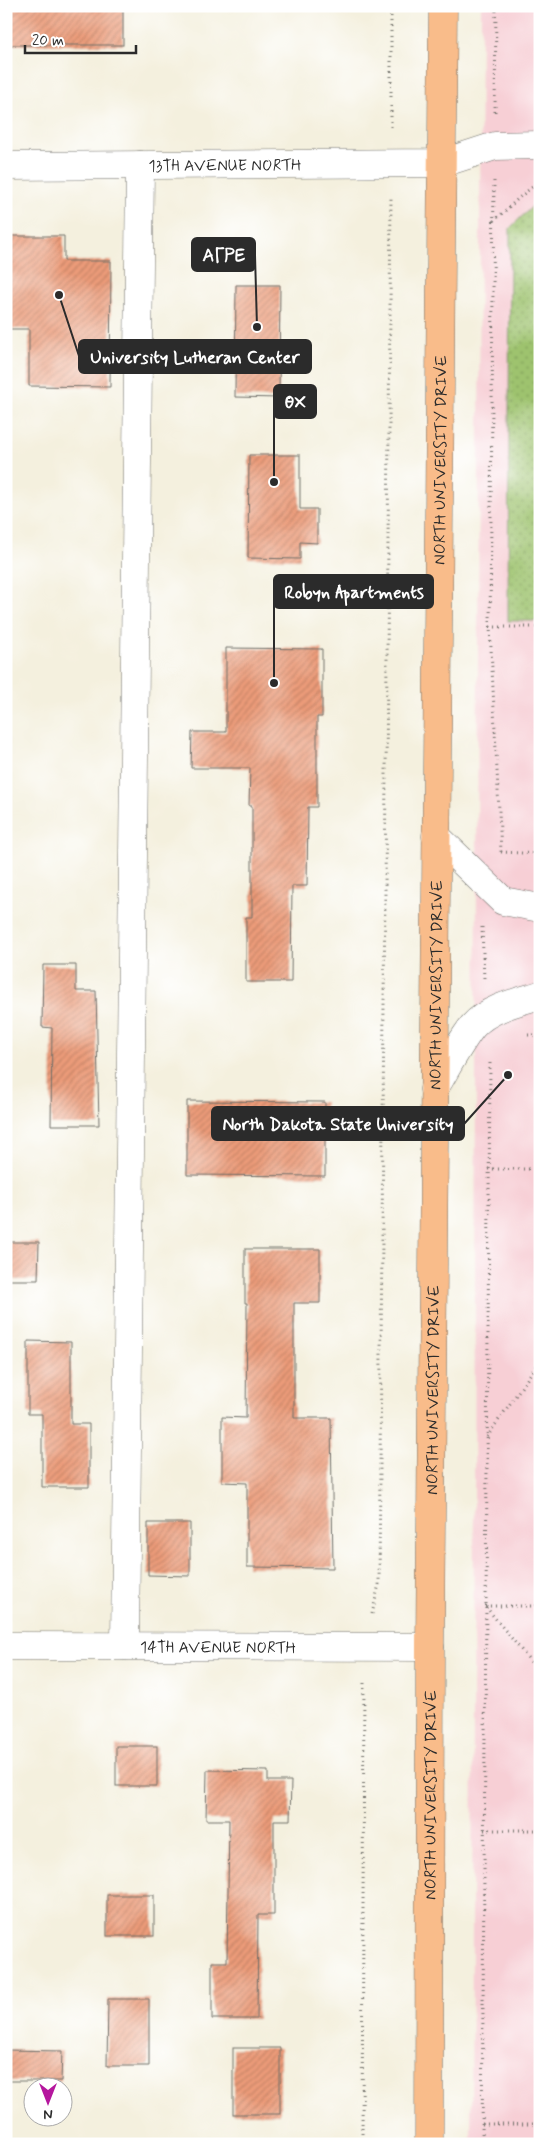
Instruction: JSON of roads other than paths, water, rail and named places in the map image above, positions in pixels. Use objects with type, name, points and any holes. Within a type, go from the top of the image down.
[{"type":"main road","name":"NORTH UNIVERSITY DRIVE","points":[[429,2144],[430,1647],[443,6]]},
{"type":"street","name":"13TH AVENUE NORTH","points":[[6,166],[443,163],[495,146],[540,145]]},
{"type":"street","points":[[125,1646],[140,165]]},
{"type":"street","points":[[436,836],[503,901],[540,908]]},
{"type":"street","points":[[434,1090],[473,1026],[506,1005],[540,995]]},
{"type":"street","name":"14TH AVENUE NORTH","points":[[6,1646],[430,1647]]},
{"type":"place","name":"University Lutheran Center","points":[[59,295]]},
{"type":"place","name":"ΑΓΡΕ","points":[[257,327]]},
{"type":"place","name":"θΧ","points":[[274,482]]},
{"type":"place","name":"Robyn Apartments","points":[[274,683]]},
{"type":"place","name":"North Dakota State University","points":[[508,1075]]}]
